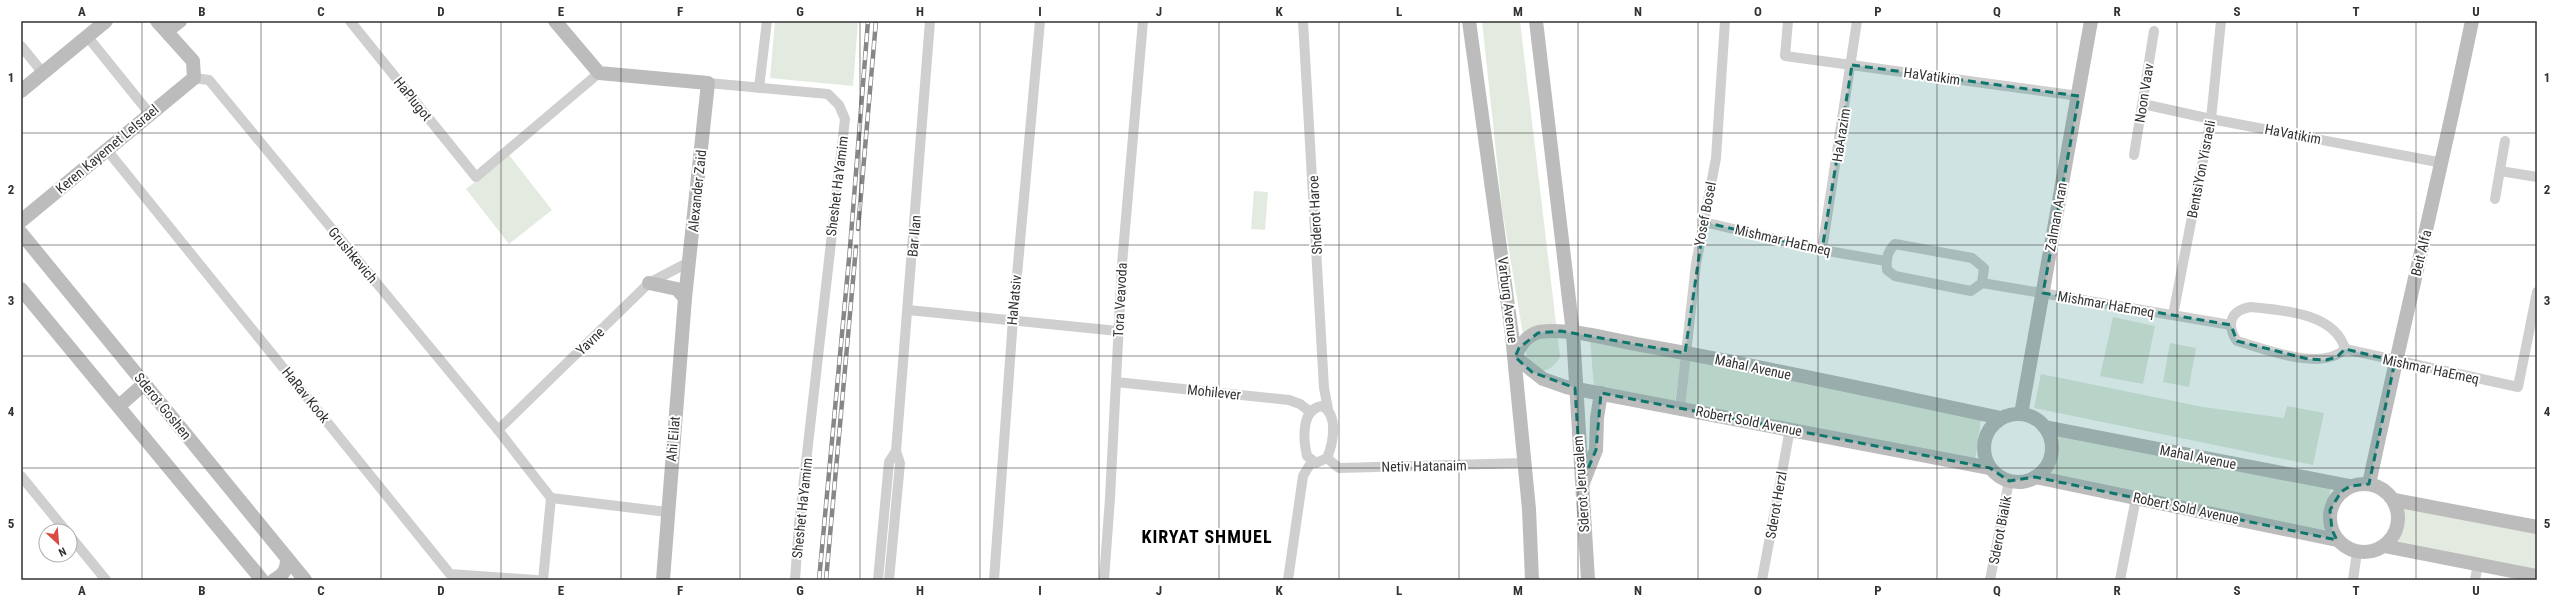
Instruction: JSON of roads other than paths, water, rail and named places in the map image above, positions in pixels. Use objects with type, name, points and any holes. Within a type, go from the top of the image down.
[{"type":"street","points":[[21,91],[106,21]]},
{"type":"street","points":[[156,21],[167,31],[193,61],[194,78]]},
{"type":"street","points":[[167,31],[180,21]]},
{"type":"street","name":"HaPlugot","points":[[350,21],[476,177],[599,73]]},
{"type":"street","points":[[555,21],[599,73]]},
{"type":"street","points":[[759,88],[767,21]]},
{"type":"street","name":"Bar Ilan","points":[[889,580],[900,463],[896,451],[930,21]]},
{"type":"street","name":"HaNatsiv","points":[[994,580],[1013,319],[1040,21]]},
{"type":"street","name":"Tora Veavoda","points":[[1104,580],[1118,331],[1142,21]]},
{"type":"street","name":"Shderot Haroe","points":[[1303,21],[1324,388],[1332,427],[1331,450],[1327,458]]},
{"type":"street","name":"Varburg Avenue","points":[[1469,21],[1515,357],[1532,580]]},
{"type":"street","points":[[1536,21],[1573,333],[1576,388]]},
{"type":"street","name":"Yosef Bosel","points":[[1680,407],[1685,353],[1704,222],[1716,158],[1725,21]]},
{"type":"street","name":"HaVatikim","points":[[1788,21],[1785,56],[2079,96]]},
{"type":"street","name":"HaArazim","points":[[1822,250],[1852,65],[1857,21]]},
{"type":"street","name":"Zalman Aran","points":[[2021,414],[2079,96],[2091,21]]},
{"type":"street","name":"BentsiYon Yisraeli","points":[[2173,315],[2211,119],[2221,21]]},
{"type":"street","name":"Beit Alfa","points":[[2369,484],[2395,361],[2443,163],[2472,21]]},
{"type":"street","name":"Noon Vaav","points":[[2134,155],[2154,31]]},
{"type":"street","points":[[87,36],[150,114]]},
{"type":"street","points":[[21,46],[43,73]]},
{"type":"street","name":"Sheshet HaYamim","points":[[599,73],[828,94],[839,105],[845,119],[799,524],[795,580]]},
{"type":"street","name":"Keren Kayemet LeIsrael","points":[[21,221],[194,78]]},
{"type":"street","name":"Grushkevich","points":[[194,78],[209,80],[498,430],[551,498]]},
{"type":"street","name":"Alexander Zaid","points":[[685,298],[708,83]]},
{"type":"street","name":"HaVatikim","points":[[2143,104],[2211,119],[2443,163]]},
{"type":"street","points":[[2495,199],[2505,141]]},
{"type":"street","name":"HaRav Kook","points":[[107,150],[450,574],[536,580]]},
{"type":"street","points":[[2500,171],[2537,177]]},
{"type":"street","name":"Mishmar HaEmeq","points":[[1704,222],[1822,250],[1886,261]]},
{"type":"street","name":"Sderot Goshen","points":[[21,232],[305,580]]},
{"type":"street","points":[[1896,244],[1972,258],[1984,268],[1982,283],[1971,291],[1895,276],[1887,270],[1886,261],[1889,250],[1896,244]]},
{"type":"street","name":"Yavne","points":[[498,430],[649,283],[689,262]]},
{"type":"street","points":[[649,283],[677,289],[685,298]]},
{"type":"street","name":"Mishmar HaEmeq","points":[[1982,283],[2231,325]]},
{"type":"street","points":[[21,289],[262,580]]},
{"type":"street","name":"Mishmar HaEmeq","points":[[2345,349],[2518,387],[2537,292]]},
{"type":"street","name":"Ahi Eilat","points":[[664,580],[667,512],[685,298]]},
{"type":"street","points":[[1569,304],[1579,321],[1602,338]]},
{"type":"street","points":[[2251,307],[2288,311],[2316,320],[2335,331],[2342,339],[2345,349],[2337,357],[2326,360],[2308,359],[2237,341],[2231,332],[2231,325],[2234,316],[2241,308],[2251,307]]},
{"type":"street","points":[[908,310],[1013,319],[1118,331]]},
{"type":"street","name":"Mahal Avenue","points":[[1515,357],[1519,348],[1529,337],[1538,332],[1561,331],[1685,353],[2001,418]]},
{"type":"street","name":"Robert Sold Avenue","points":[[1515,357],[1543,379],[1576,388],[1990,468]]},
{"type":"street","name":"Mohilever","points":[[1116,382],[1289,400],[1300,404],[1309,411]]},
{"type":"street","points":[[119,406],[144,384]]},
{"type":"street","name":"Sderot Jerusalem","points":[[1576,388],[1588,580]]},
{"type":"street","points":[[1582,485],[1596,450],[1596,418],[1601,393]]},
{"type":"street","points":[[1327,458],[1323,462],[1312,461],[1307,456],[1305,446],[1309,411],[1314,407],[1322,406],[1328,409]]},
{"type":"street","points":[[2021,414],[2038,420],[2045,427],[2050,437],[2052,448],[2050,460],[2035,477],[2018,482],[1999,476],[1990,468],[1985,458],[1984,446],[1986,435],[1992,425],[2001,418],[2021,414]]},
{"type":"street","name":"Mahal Avenue","points":[[2045,427],[2350,486]]},
{"type":"street","name":"Sderot Herzl","points":[[1762,580],[1790,429]]},
{"type":"street","name":"Bar Ilan","points":[[878,580],[889,462],[896,451]]},
{"type":"street","name":"Netiv Hatanaim","points":[[1327,458],[1339,468],[1524,463]]},
{"type":"street","points":[[1288,580],[1303,476],[1312,461]]},
{"type":"street","points":[[21,476],[59,523]]},
{"type":"street","name":"Robert Sold Avenue","points":[[2035,477],[2337,540]]},
{"type":"street","name":"Sderot Bialik","points":[[1990,580],[2009,480]]},
{"type":"street","points":[[2369,484],[2379,486],[2394,500],[2398,509],[2398,525],[2392,539],[2384,546],[2366,552],[2357,552],[2346,547],[2337,540],[2332,530],[2330,510],[2341,492],[2350,486],[2369,484]]},
{"type":"street","points":[[543,580],[551,498],[667,512]]},
{"type":"street","points":[[2120,580],[2136,498]]},
{"type":"street","points":[[2394,500],[2537,527]]},
{"type":"street","points":[[78,546],[106,580]]},
{"type":"street","points":[[2384,546],[2537,576]]},
{"type":"street","points":[[2353,580],[2357,552]]},
{"type":"street","points":[[274,580],[280,576],[286,568],[287,558]]},
{"type":"street","points":[[2475,580],[2478,564]]},
{"type":"railway","points":[[819,580],[850,248],[868,21]]},
{"type":"railway","points":[[858,229],[876,21]]},
{"type":"railway","points":[[826,580],[856,247]]},
{"type":"district","name":"KIRYAT SHMUEL","points":[[1207,537]]}]
